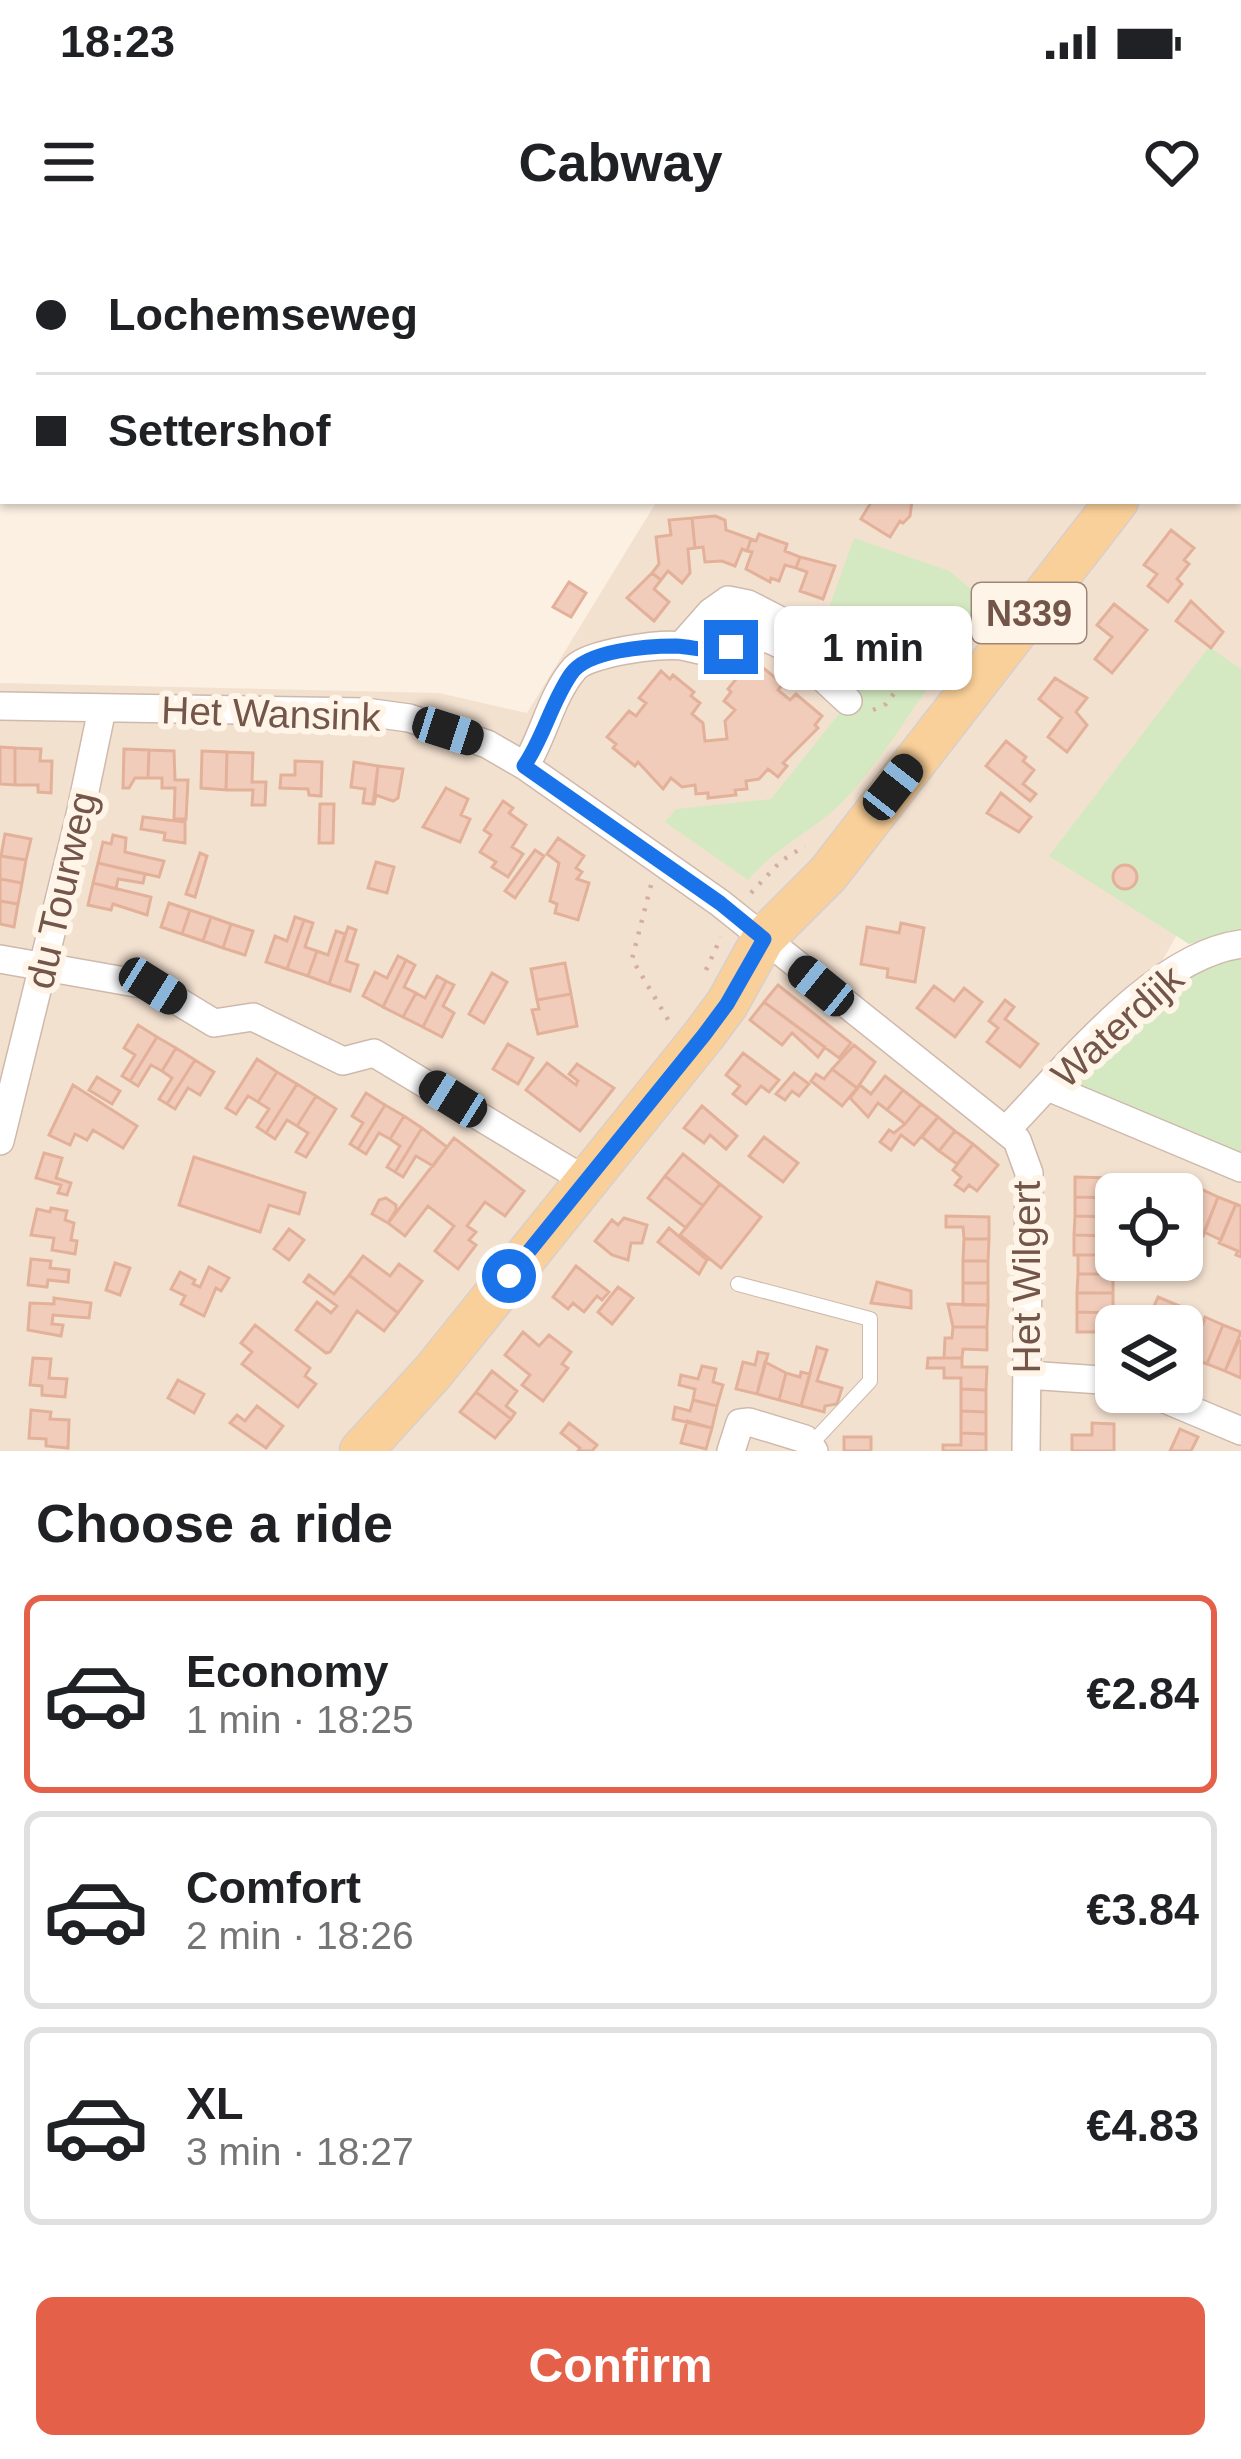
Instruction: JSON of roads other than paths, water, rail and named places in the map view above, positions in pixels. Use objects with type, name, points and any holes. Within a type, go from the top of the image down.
[{"type":"main road","name":"N339","points":[[361,1451],[433,1372],[585,1180],[673,1055],[727,1004],[755,932],[828,874],[1115,504]]},
{"type":"street","points":[[681,646],[720,604],[735,600],[776,615],[787,629],[784,647]]},
{"type":"street","points":[[524,766],[540,743],[572,672],[600,655],[681,646],[697,652],[724,650],[752,636],[784,647],[848,701]]},
{"type":"street","name":"Het Wansink","points":[[0,706],[365,712],[409,718],[487,744],[524,766],[755,932]]},
{"type":"street","name":"du Tourweg","points":[[0,1141],[102,709]]},
{"type":"street","name":"Het Wilgert","points":[[755,932],[1006,1130],[1022,1150],[1029,1173],[1026,1451]]},
{"type":"street","name":"Waterdijk","points":[[1006,1130],[1130,1004],[1205,952],[1241,944]]},
{"type":"street","points":[[0,958],[153,986],[214,1024],[253,1017],[344,1061],[374,1053],[585,1180]]},
{"type":"street","points":[[1048,1087],[1241,1168]]},
{"type":"street","points":[[1027,1375],[1095,1380]]},
{"type":"street","points":[[1198,1413],[1241,1431]]},
{"type":"street","points":[[731,1451],[736,1428],[749,1422],[813,1447]]},
{"type":"lane","points":[[738,1284],[871,1319],[870,1381],[813,1447]]}]
